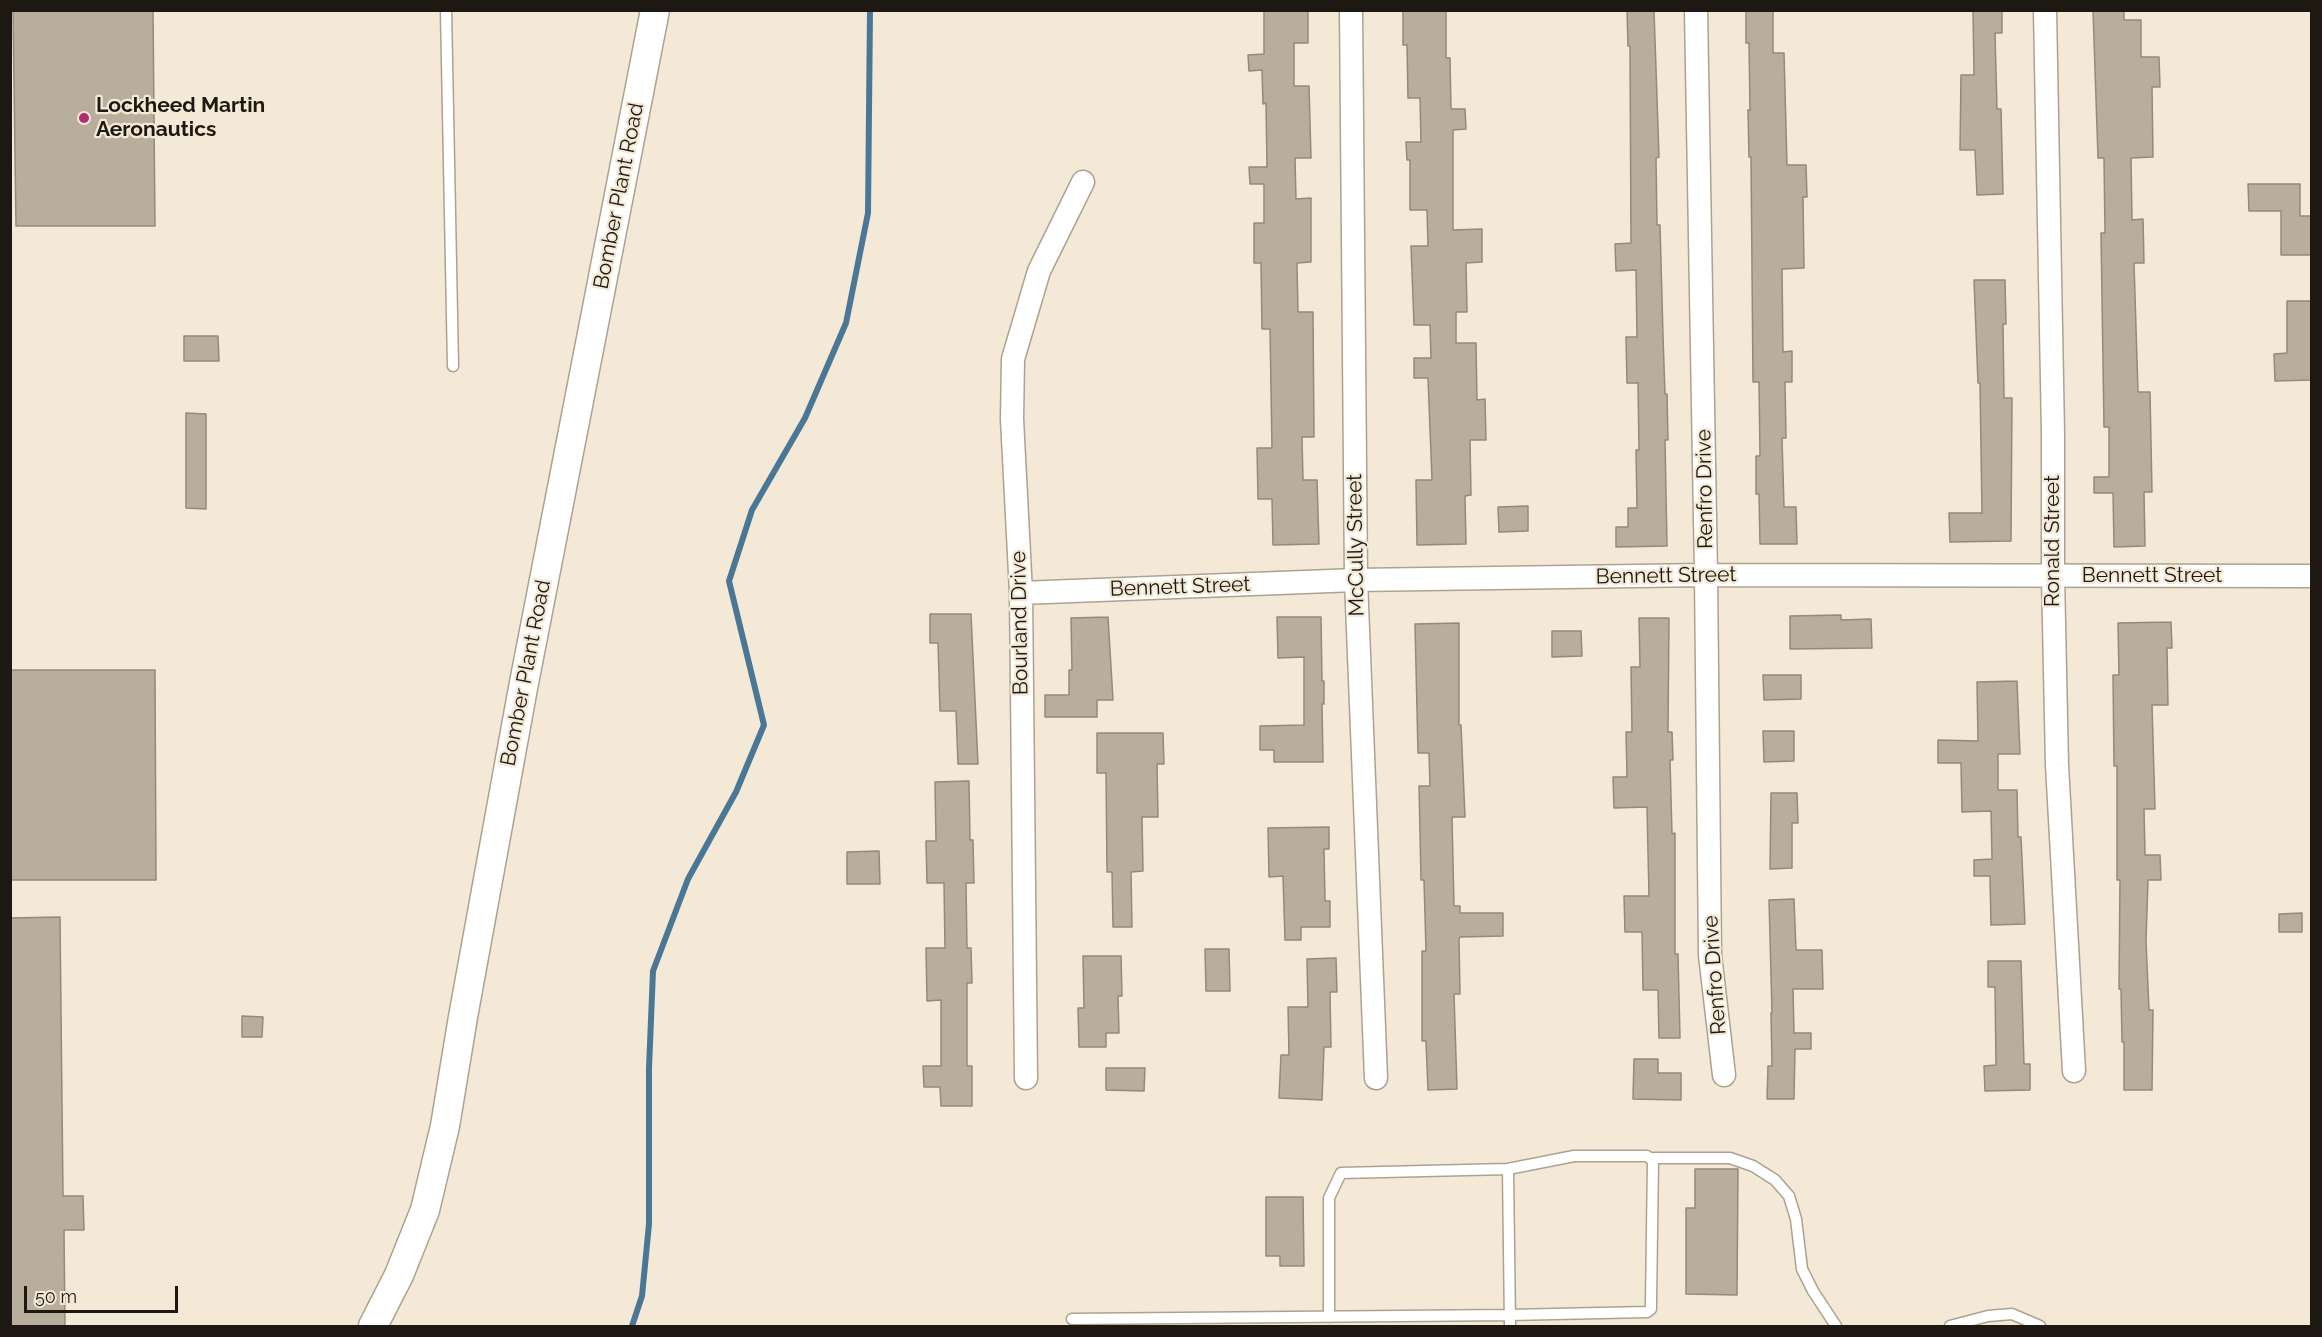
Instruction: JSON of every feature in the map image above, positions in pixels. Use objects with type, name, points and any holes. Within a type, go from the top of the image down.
[{"type":"street","name":"Bomber Plant Road","points":[[373,1326],[399,1275],[425,1210],[445,1126],[522,688],[655,10]]},
{"type":"street","name":"McCully Street","points":[[1351,10],[1356,580],[1376,1078]]},
{"type":"street","name":"Renfro Drive","points":[[1696,10],[1707,575],[1710,955],[1724,1075]]},
{"type":"street","name":"Ronald Street","points":[[2045,10],[2054,434],[2053,576],[2057,765],[2074,1071]]},
{"type":"street","name":"Bourland Drive","points":[[1026,1078],[1021,593],[1012,419],[1013,359],[1039,271],[1083,182]]},
{"type":"street","name":"Bennett Street","points":[[1021,593],[1356,580],[1707,575],[2312,576]]},
{"type":"lane","points":[[446,10],[453,366]]},
{"type":"lane","points":[[1329,1317],[1329,1198],[1341,1173],[1508,1169],[1574,1156],[1647,1156],[1651,1158],[1730,1158],[1753,1166],[1775,1180],[1789,1196],[1796,1219],[1802,1269],[1813,1291],[1836,1326]]},
{"type":"lane","points":[[1072,1319],[1329,1317],[1510,1321],[1647,1312],[1651,1309],[1653,1161],[1651,1158]]},
{"type":"lane","points":[[1508,1169],[1510,1321]]},
{"type":"lane","points":[[1950,1326],[1988,1316],[2012,1314],[2040,1326]]},
{"type":"building","name":"Lockheed Martin Aeronautics","points":[[13,10],[153,10],[155,226],[16,226]]},
{"type":"building","points":[[1264,10],[1308,10],[1308,43],[1294,43],[1294,86],[1309,86],[1311,158],[1295,158],[1296,199],[1311,198],[1311,262],[1297,263],[1298,312],[1313,312],[1314,437],[1302,437],[1303,480],[1317,480],[1319,544],[1273,545],[1272,499],[1258,499],[1257,448],[1272,448],[1270,329],[1262,329],[1261,263],[1254,263],[1254,223],[1264,223],[1264,184],[1250,184],[1249,167],[1267,167],[1266,103],[1263,104],[1262,70],[1249,71],[1248,55],[1264,54]]},
{"type":"building","points":[[1403,10],[1446,10],[1446,58],[1450,58],[1451,109],[1465,109],[1466,129],[1453,130],[1453,230],[1482,229],[1482,262],[1466,263],[1467,312],[1456,312],[1456,343],[1476,343],[1477,400],[1485,399],[1486,440],[1470,440],[1471,495],[1465,496],[1466,544],[1417,545],[1416,480],[1432,480],[1428,378],[1414,378],[1414,358],[1431,358],[1430,325],[1414,325],[1411,246],[1428,246],[1427,210],[1410,210],[1410,160],[1407,160],[1406,142],[1421,142],[1420,98],[1408,98],[1407,45],[1403,45]]},
{"type":"building","points":[[1627,10],[1654,10],[1659,157],[1656,158],[1657,225],[1660,225],[1665,394],[1667,394],[1668,440],[1665,440],[1667,546],[1616,547],[1616,527],[1628,527],[1628,508],[1637,508],[1636,450],[1639,450],[1638,383],[1627,383],[1626,337],[1637,337],[1636,270],[1616,271],[1615,244],[1631,243],[1630,46],[1628,46]]},
{"type":"building","points":[[1746,10],[1773,10],[1773,53],[1784,53],[1787,165],[1806,165],[1807,197],[1803,197],[1804,268],[1782,269],[1783,352],[1792,351],[1792,382],[1785,382],[1786,438],[1782,438],[1784,507],[1796,507],[1797,544],[1760,544],[1759,494],[1756,494],[1756,456],[1760,456],[1759,382],[1753,382],[1749,43],[1746,43]]},
{"type":"building","points":[[1973,10],[2002,10],[2002,33],[1995,33],[1997,109],[2001,109],[2003,194],[1977,195],[1975,150],[1960,150],[1961,75],[1974,75]]},
{"type":"building","points":[[2093,10],[2124,10],[2124,20],[2141,20],[2141,57],[2159,57],[2160,87],[2152,87],[2153,157],[2131,158],[2132,220],[2143,219],[2144,263],[2134,263],[2138,392],[2150,392],[2152,492],[2144,492],[2145,546],[2114,547],[2113,493],[2094,493],[2094,477],[2109,477],[2109,427],[2104,427],[2101,233],[2105,233],[2104,158],[2098,158]]},
{"type":"building","points":[[2248,184],[2300,184],[2300,216],[2312,216],[2312,255],[2281,255],[2281,211],[2249,211]]},
{"type":"building","points":[[1974,280],[2005,280],[2004,398],[2012,398],[2011,541],[1950,542],[1949,513],[1982,513],[1980,383],[1978,383]]},
{"type":"building","points":[[2287,301],[2312,301],[2312,380],[2275,381],[2274,354],[2287,353]]},
{"type":"building","points":[[184,336],[218,336],[219,361],[184,361]]},
{"type":"building","points":[[186,413],[206,414],[206,509],[186,508]]},
{"type":"building","points":[[1528,506],[1528,531],[1499,532],[1498,507]]},
{"type":"building","points":[[930,614],[971,614],[978,764],[958,764],[956,711],[940,711],[938,643],[930,643]]},
{"type":"building","points":[[1841,615],[1841,620],[1871,619],[1872,648],[1790,649],[1790,616]]},
{"type":"building","points":[[1108,617],[1113,700],[1097,700],[1097,717],[1045,717],[1045,695],[1069,695],[1069,670],[1072,670],[1071,618]]},
{"type":"building","points":[[1277,617],[1321,617],[1322,681],[1324,681],[1323,762],[1274,762],[1274,750],[1260,750],[1260,726],[1304,725],[1304,657],[1278,658]]},
{"type":"building","points":[[1639,618],[1669,618],[1668,732],[1672,732],[1673,760],[1670,760],[1672,834],[1675,833],[1675,954],[1678,954],[1680,1038],[1659,1038],[1658,990],[1643,990],[1642,932],[1625,932],[1624,896],[1649,896],[1647,807],[1614,808],[1613,777],[1627,777],[1626,732],[1632,732],[1631,667],[1640,667]]},
{"type":"building","points":[[2171,622],[2172,648],[2167,648],[2168,705],[2152,705],[2155,809],[2144,809],[2145,855],[2160,855],[2161,880],[2148,880],[2146,941],[2149,1010],[2153,1010],[2152,1090],[2124,1090],[2124,1042],[2122,1042],[2121,989],[2119,989],[2120,880],[2117,880],[2117,766],[2114,766],[2113,675],[2119,675],[2118,623]]},
{"type":"building","points":[[1459,623],[1459,725],[1461,725],[1465,817],[1452,817],[1454,906],[1460,906],[1460,913],[1503,913],[1503,936],[1460,937],[1459,939],[1460,994],[1454,994],[1457,1089],[1428,1090],[1426,1041],[1422,1041],[1422,951],[1426,951],[1424,880],[1421,880],[1419,786],[1430,786],[1429,753],[1418,753],[1415,624]]},
{"type":"building","points":[[1552,631],[1581,631],[1582,656],[1552,657]]},
{"type":"building","points":[[10,670],[155,670],[156,880],[10,880]]},
{"type":"building","points":[[1763,675],[1801,675],[1801,699],[1764,700]]},
{"type":"building","points":[[2017,681],[2020,754],[1998,754],[1998,790],[2017,790],[2018,837],[2021,837],[2025,924],[1991,925],[1990,876],[1974,876],[1974,860],[1992,859],[1991,811],[1962,812],[1961,763],[1938,763],[1938,740],[1978,741],[1977,682]]},
{"type":"building","points":[[1763,731],[1794,731],[1794,761],[1764,762]]},
{"type":"building","points":[[1097,733],[1163,733],[1164,764],[1157,764],[1158,817],[1142,817],[1143,871],[1131,872],[1132,927],[1113,927],[1112,872],[1107,872],[1106,773],[1097,773]]},
{"type":"building","points":[[969,781],[970,840],[973,840],[974,883],[966,883],[967,948],[971,948],[972,983],[967,983],[967,1066],[972,1066],[972,1106],[941,1106],[940,1087],[924,1087],[923,1066],[941,1066],[941,1000],[927,1001],[926,948],[945,948],[944,883],[927,883],[926,841],[936,841],[935,782]]},
{"type":"building","points":[[1771,793],[1797,793],[1798,823],[1792,823],[1792,868],[1770,869]]},
{"type":"building","points":[[1329,827],[1329,849],[1324,849],[1325,901],[1330,901],[1330,927],[1301,927],[1301,940],[1285,940],[1283,876],[1269,877],[1268,828]]},
{"type":"building","points":[[879,851],[880,884],[847,884],[847,852]]},
{"type":"building","points":[[1794,899],[1796,950],[1822,950],[1823,989],[1793,989],[1794,1033],[1811,1033],[1811,1049],[1795,1049],[1794,1099],[1767,1099],[1768,1066],[1772,1066],[1769,900]]},
{"type":"building","points":[[2302,913],[2302,932],[2279,932],[2279,914]]},
{"type":"building","points":[[60,917],[63,1196],[83,1196],[84,1230],[64,1230],[65,1326],[10,1326],[10,918]]},
{"type":"building","points":[[1205,949],[1229,949],[1230,991],[1206,991]]},
{"type":"building","points":[[1083,956],[1121,956],[1122,996],[1118,996],[1119,1033],[1106,1033],[1106,1047],[1079,1047],[1078,1008],[1084,1008]]},
{"type":"building","points":[[1336,958],[1337,992],[1330,992],[1331,1047],[1324,1047],[1322,1100],[1279,1098],[1281,1055],[1289,1055],[1288,1007],[1308,1007],[1307,959]]},
{"type":"building","points":[[1988,961],[2021,961],[2024,1064],[2030,1064],[2030,1090],[1985,1091],[1984,1066],[1996,1065],[1995,987],[1988,987]]},
{"type":"building","points":[[242,1016],[263,1017],[262,1037],[242,1037]]},
{"type":"building","points":[[1634,1059],[1658,1059],[1658,1073],[1681,1073],[1681,1100],[1633,1099]]},
{"type":"building","points":[[1106,1068],[1145,1068],[1144,1091],[1106,1090]]},
{"type":"building","points":[[1695,1169],[1738,1169],[1737,1295],[1686,1294],[1686,1208],[1695,1208]]},
{"type":"building","points":[[1266,1197],[1303,1197],[1304,1266],[1280,1266],[1280,1256],[1266,1256]]},
{"type":"waterway","points":[[632,1326],[642,1296],[649,1224],[649,1068],[653,971],[688,879],[736,792],[764,725],[729,581],[752,510],[805,418],[846,323],[868,213],[870,10]]},
{"type":"place","name":"Lockheed Martin Aeronautics","points":[[84,118]]}]
